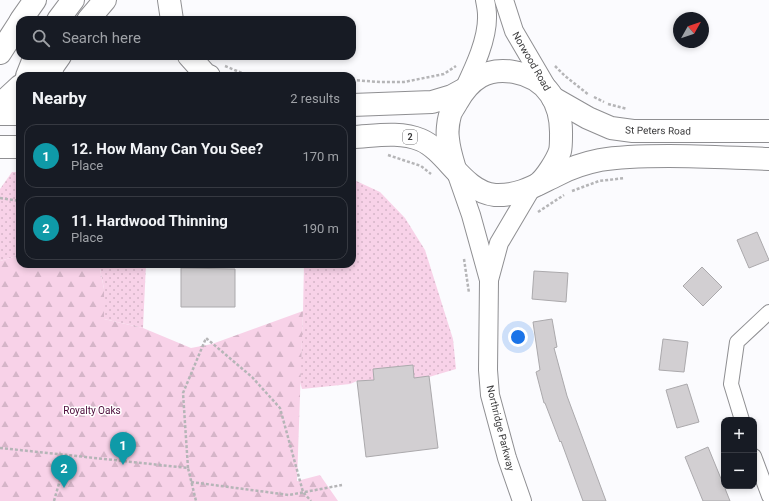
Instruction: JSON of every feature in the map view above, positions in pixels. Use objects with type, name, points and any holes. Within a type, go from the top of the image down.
[{"type":"main road","points":[[24,16],[34,0]]},
{"type":"main road","points":[[61,16],[73,0]]},
{"type":"main road","points":[[91,16],[105,0]]},
{"type":"main road","points":[[169,0],[171,16]]},
{"type":"main road","points":[[0,53],[16,29]]},
{"type":"main road","points":[[29,72],[33,60]]},
{"type":"main road","points":[[51,72],[57,60]]},
{"type":"main road","points":[[193,60],[203,72]]},
{"type":"main road","points":[[356,105],[432,102],[444,99],[464,90],[479,77],[490,72],[501,70],[530,76],[548,90],[559,112],[561,125],[560,150],[541,182],[531,189]]},
{"type":"main road","points":[[0,110],[7,98],[16,90]]},
{"type":"main road","points":[[464,90],[450,115],[447,138],[451,156],[456,172],[478,189],[492,194],[507,195],[531,189],[574,167],[600,160],[636,156],[769,159]]},
{"type":"main road","name":"St Peters Road","points":[[553,98],[588,118],[611,128],[633,131],[769,131]]},
{"type":"main road","points":[[0,114],[16,114]]},
{"type":"main road","name":"2","points":[[356,137],[395,134],[421,140],[435,149],[456,172]]},
{"type":"main road","points":[[0,147],[16,148]]},
{"type":"street","points":[[464,90],[477,61],[486,29],[487,16],[485,0]]},
{"type":"street","name":"Norwood Road","points":[[504,0],[514,31],[553,98]]},
{"type":"street","name":"Northridge Parkway","points":[[456,172],[471,215],[489,280]]},
{"type":"street","name":"Northridge Parkway","points":[[522,501],[507,458],[490,395],[488,370],[489,280],[499,243],[531,189]]},
{"type":"street","points":[[741,417],[731,384],[737,342],[769,312]]},
{"type":"street","points":[[757,464],[769,496]]},
{"type":"path","points":[[356,80],[404,82],[444,74],[457,65],[460,61]]},
{"type":"path","points":[[555,65],[565,76],[591,96],[610,105],[630,110]]},
{"type":"path","points":[[215,69],[230,72]]},
{"type":"path","points":[[403,159],[421,166],[433,176]]},
{"type":"path","points":[[535,215],[551,202],[568,192],[599,182],[629,178]]},
{"type":"path","points":[[0,198],[4,200],[16,200]]},
{"type":"path","points":[[464,256],[469,293]]},
{"type":"path","points":[[196,501],[188,468],[183,393],[206,338],[252,377],[280,408],[303,492],[311,501]]},
{"type":"path","points":[[0,448],[188,468]]},
{"type":"path","points":[[54,501],[67,455]]},
{"type":"path","points":[[191,482],[289,495],[342,485]]},
{"type":"green space","points":[[12,172],[16,172],[16,256],[0,261],[0,189]]},
{"type":"green space","points":[[356,181],[380,192],[405,218],[425,250],[453,339],[456,369],[429,377],[414,378],[413,365],[373,369],[374,380],[302,389],[300,382],[304,268],[356,268]]},
{"type":"green space","name":"Royalty Oaks","points":[[16,256],[16,268],[100,268],[104,289],[104,319],[143,328],[191,348],[212,344],[303,311],[297,481],[320,475],[338,501],[0,501],[0,261]]},
{"type":"green space","points":[[100,268],[146,268],[143,328],[104,319],[104,289]]},
{"type":"building","points":[[757,232],[769,260],[749,268],[737,240]]},
{"type":"building","points":[[702,267],[722,287],[703,306],[683,286]]},
{"type":"building","points":[[181,268],[235,269],[235,307],[181,307]]},
{"type":"building","points":[[534,271],[568,273],[566,302],[532,299]]},
{"type":"building","points":[[552,319],[557,347],[554,348],[567,396],[606,501],[583,501],[561,441],[560,442],[544,403],[536,372],[540,370],[533,322]]},
{"type":"building","points":[[663,339],[688,342],[684,372],[659,370]]},
{"type":"building","points":[[413,365],[414,378],[429,376],[438,448],[366,457],[357,381],[374,380],[373,369]]},
{"type":"building","points":[[687,384],[699,422],[677,428],[666,390]]},
{"type":"building","points":[[708,447],[721,479],[721,489],[725,489],[730,501],[703,501],[685,457]]},
{"type":"place","name":"12. How Many Can You See?","points":[[123,465]]},
{"type":"place","name":"11. Hardwood Thinning","points":[[64,488]]}]
